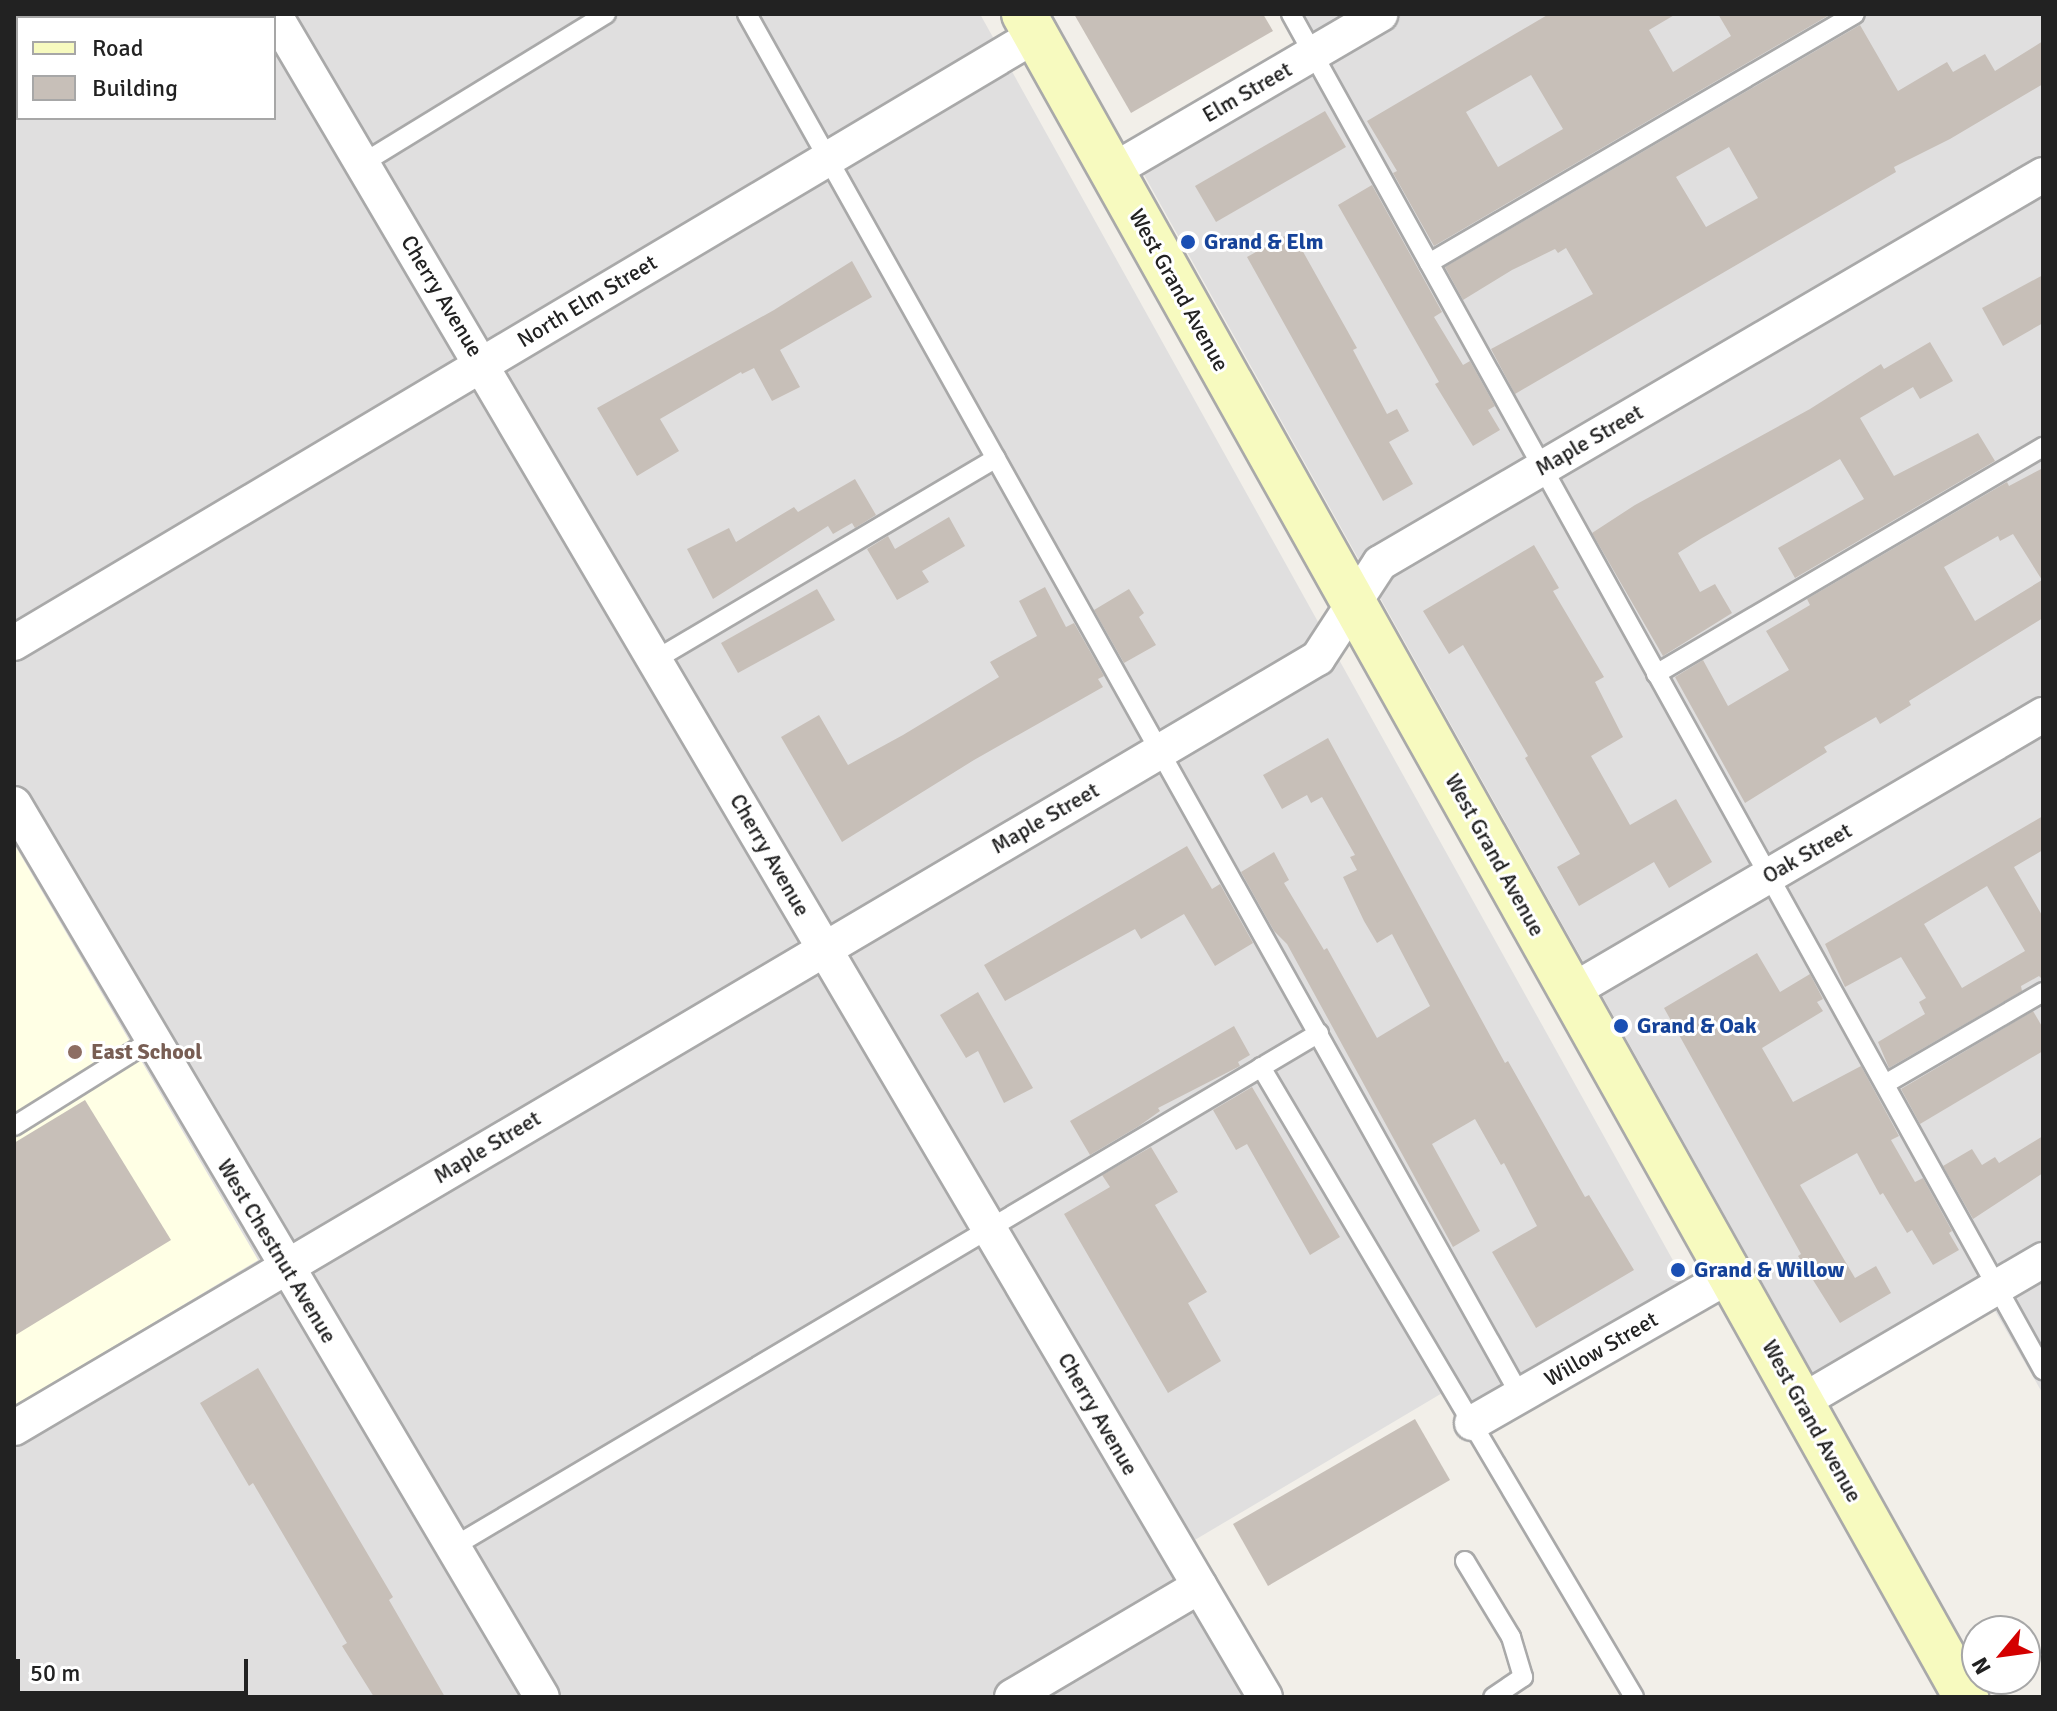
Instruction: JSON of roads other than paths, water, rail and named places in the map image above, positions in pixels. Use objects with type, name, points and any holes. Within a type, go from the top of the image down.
[{"type":"main road","name":"West Grand Avenue","points":[[1030,25],[1966,1697]]},
{"type":"street","name":"Elm Street","points":[[1112,171],[1381,14]]},
{"type":"street","name":"Cherry Avenue","points":[[276,17],[1265,1697]]},
{"type":"street","name":"North Elm Street","points":[[14,643],[827,159],[1030,25]]},
{"type":"street","name":"Maple Street","points":[[14,1428],[285,1265],[1318,658],[1380,563],[2043,175]]},
{"type":"street","name":"Oak Street","points":[[1572,991],[2043,715]]},
{"type":"street","name":"West Chestnut Avenue","points":[[14,804],[542,1697]]},
{"type":"street","points":[[1801,1402],[2043,1260]]},
{"type":"street","name":"Willow Street","points":[[1472,1423],[1730,1275]]},
{"type":"street","points":[[1012,1697],[1200,1586]]},
{"type":"lane","points":[[363,163],[606,14]]},
{"type":"lane","points":[[747,14],[1520,1395]]},
{"type":"lane","points":[[1291,14],[2043,1370]]},
{"type":"lane","points":[[1429,263],[1855,14]]},
{"type":"lane","points":[[1656,674],[2043,447]]},
{"type":"lane","points":[[655,660],[996,458]]},
{"type":"lane","points":[[1885,1084],[2043,992]]},
{"type":"lane","points":[[453,1547],[1319,1033]]},
{"type":"lane","points":[[14,1126],[153,1039]]},
{"type":"lane","points":[[1261,1067],[1634,1697]]},
{"type":"lane","points":[[1465,1561],[1511,1637],[1523,1677],[1493,1697]]},
{"type":"place","name":"Grand & Elm","points":[[1188,242]]},
{"type":"place","name":"Grand & Oak","points":[[1621,1026]]},
{"type":"place","name":"East School","points":[[75,1052]]},
{"type":"place","name":"Grand & Willow","points":[[1678,1270]]}]
